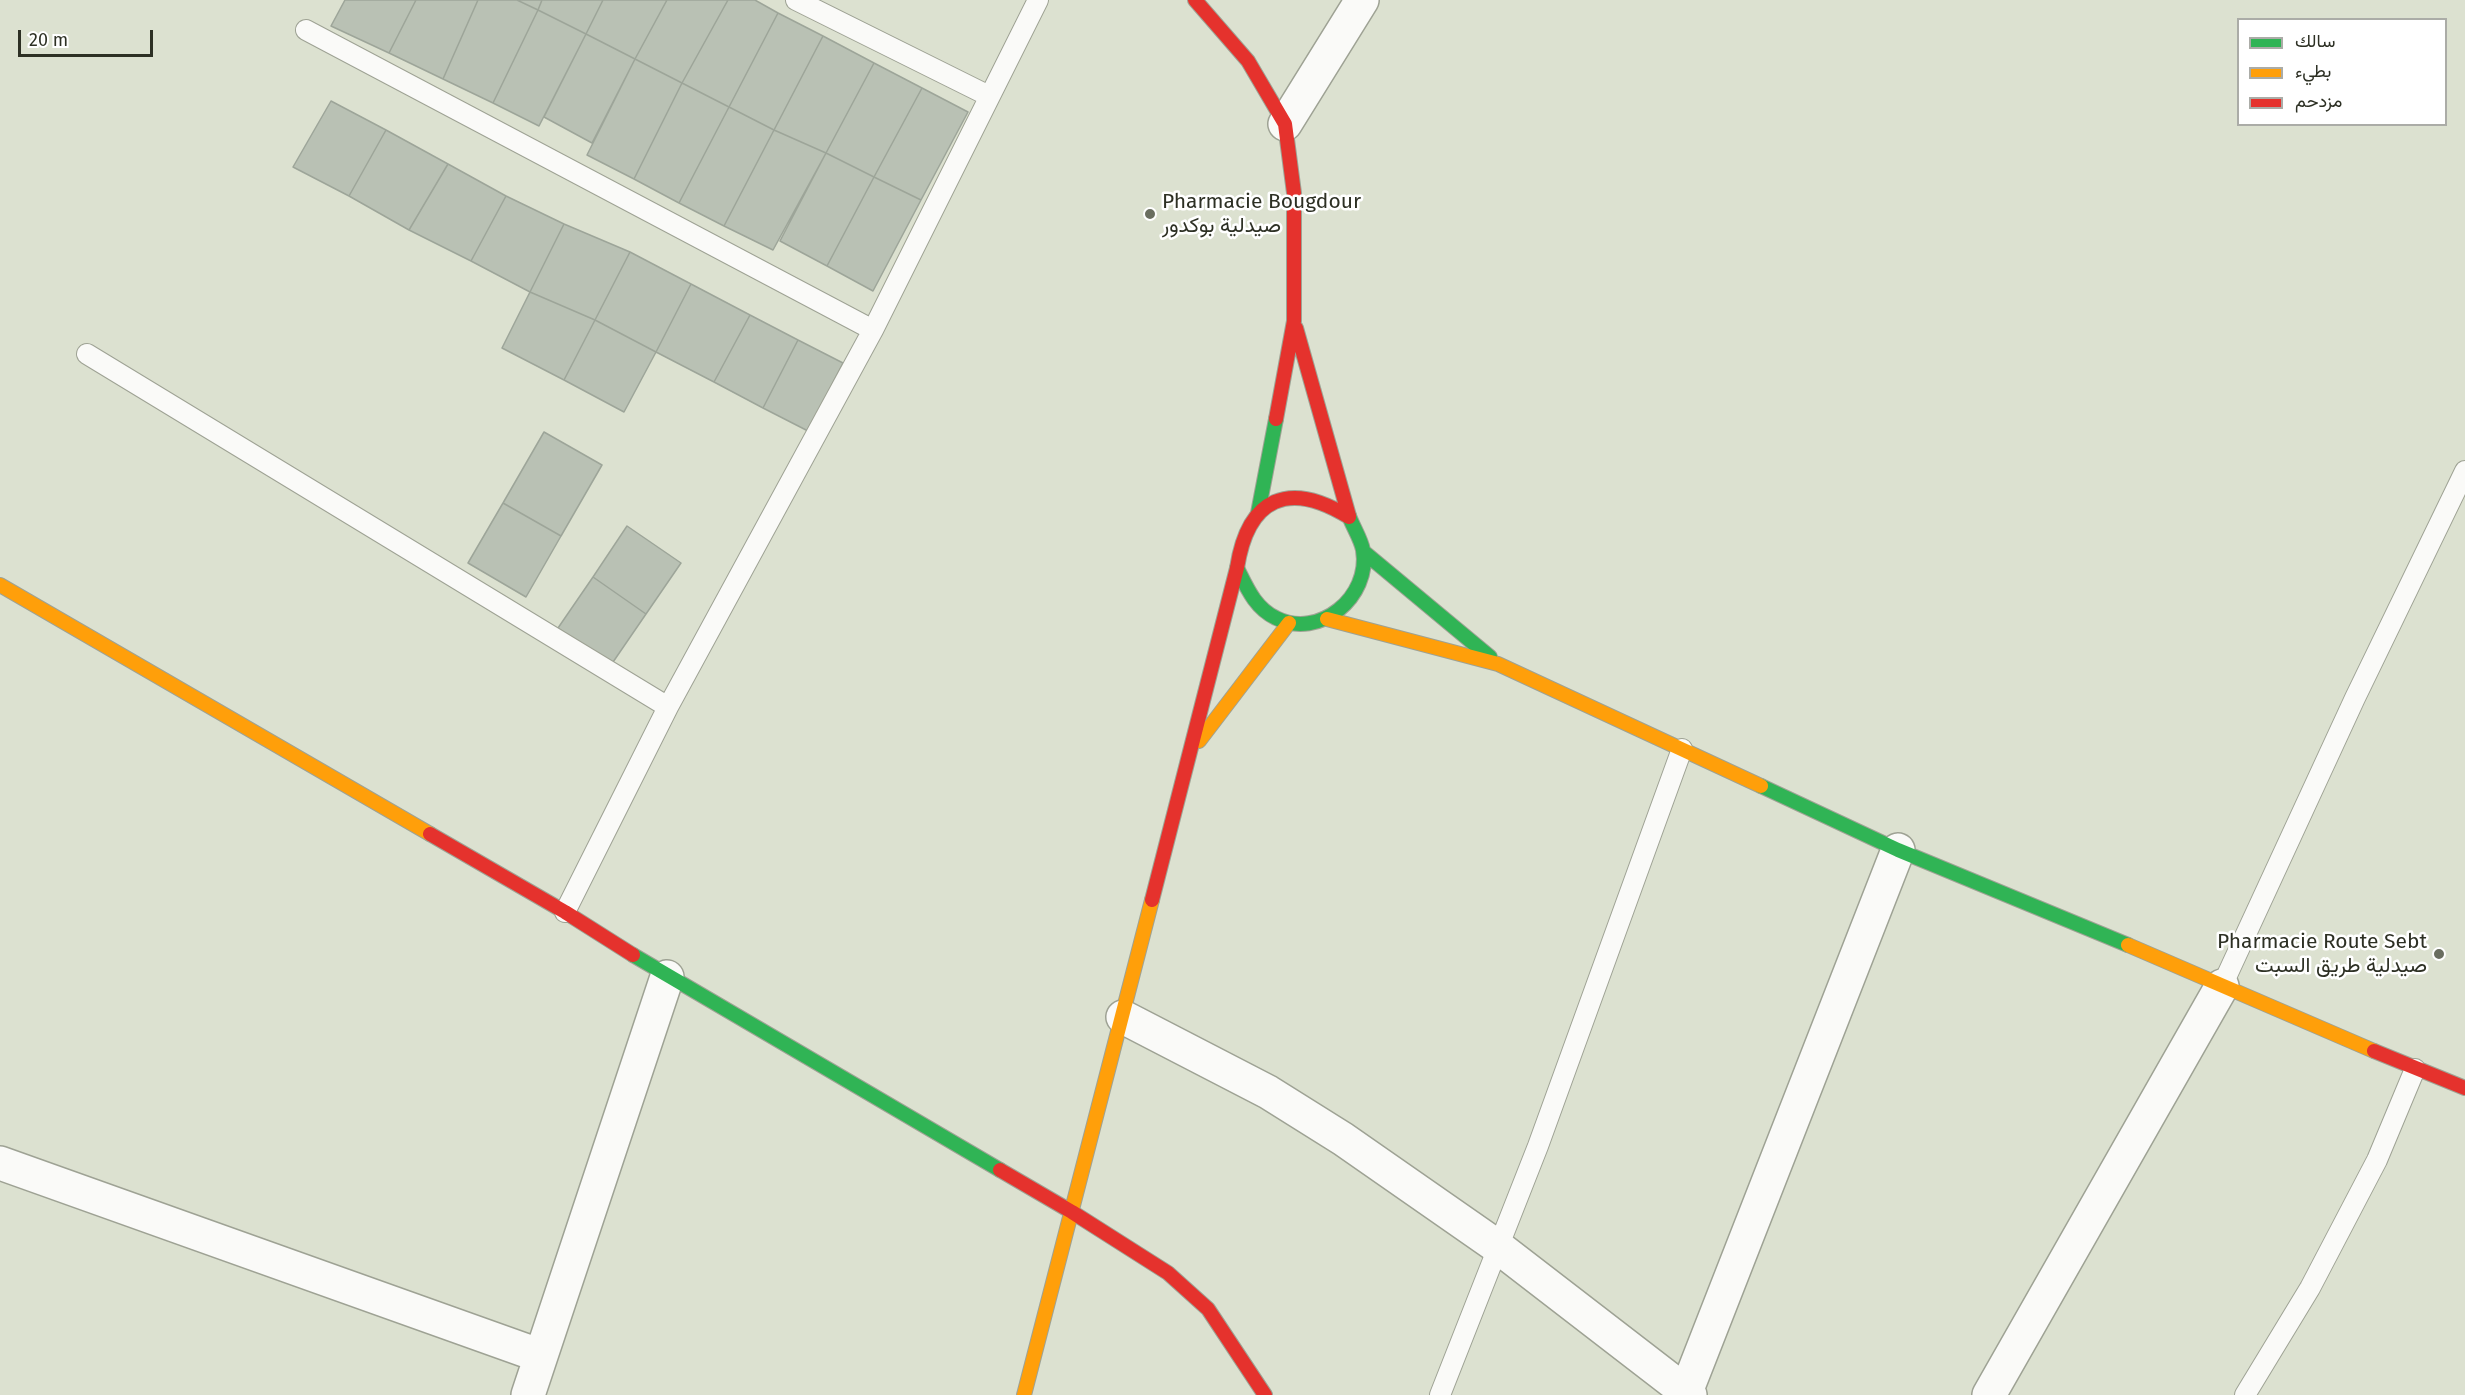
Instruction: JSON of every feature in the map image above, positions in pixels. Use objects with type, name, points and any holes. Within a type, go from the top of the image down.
[{"type":"street","points":[[1195,0],[1248,61],[1285,124],[1294,193],[1294,321],[1258,513]]},
{"type":"street","points":[[1285,124],[1362,0]]},
{"type":"street","points":[[1294,321],[1348,517]]},
{"type":"street","points":[[1024,1395],[1123,1017],[1237,568],[1238,548],[1245,529],[1258,513],[1275,502],[1294,496],[1314,497],[1333,504],[1348,517],[1359,534],[1365,553],[1364,573],[1357,592],[1344,608],[1327,619],[1308,624],[1288,623],[1270,616],[1254,604],[1243,587],[1237,568]]},
{"type":"street","points":[[1365,553],[1498,664]]},
{"type":"street","points":[[5,592],[565,912],[667,977],[1072,1212],[1168,1273],[1208,1310],[1265,1395]]},
{"type":"street","points":[[1327,619],[1498,664],[1898,850],[2063,917],[2415,1069],[2465,1088]]},
{"type":"street","points":[[1190,752],[1288,623]]},
{"type":"street","points":[[1123,1017],[1268,1092],[1343,1139],[1498,1247],[1687,1394],[1898,850]]},
{"type":"street","points":[[528,1395],[667,977]]},
{"type":"street","points":[[1989,1395],[2222,986]]},
{"type":"street","points":[[0,1163],[541,1356]]},
{"type":"lane","points":[[796,0],[989,96]]},
{"type":"lane","points":[[565,912],[668,706],[873,330],[1038,0]]},
{"type":"lane","points":[[306,30],[873,330]]},
{"type":"lane","points":[[87,354],[668,706]]},
{"type":"lane","points":[[2222,986],[2355,698],[2465,471]]},
{"type":"lane","points":[[1440,1395],[1546,1124],[1682,749]]},
{"type":"lane","points":[[2245,1395],[2310,1288],[2372,1171],[2415,1069]]},
{"type":"building","points":[[345,0],[416,0],[389,53],[331,26]]},
{"type":"building","points":[[416,0],[478,0],[443,79],[389,53]]},
{"type":"building","points":[[478,0],[517,0],[538,10],[493,103],[443,79]]},
{"type":"building","points":[[517,0],[542,0],[538,10]]},
{"type":"building","points":[[542,0],[603,0],[586,34],[538,10]]},
{"type":"building","points":[[603,0],[667,0],[635,59],[586,34]]},
{"type":"building","points":[[667,0],[728,0],[682,83],[635,59]]},
{"type":"building","points":[[728,0],[755,0],[778,13],[729,107],[682,83]]},
{"type":"building","points":[[538,10],[586,34],[539,126],[493,103]]},
{"type":"building","points":[[778,13],[823,36],[774,130],[729,107]]},
{"type":"building","points":[[586,34],[635,59],[592,143],[544,117]]},
{"type":"building","points":[[823,36],[874,63],[826,153],[774,130]]},
{"type":"building","points":[[635,59],[682,83],[634,179],[587,155]]},
{"type":"building","points":[[874,63],[922,88],[874,177],[826,153]]},
{"type":"building","points":[[682,83],[729,107],[679,203],[634,179]]},
{"type":"building","points":[[922,88],[968,112],[921,200],[874,177]]},
{"type":"building","points":[[331,101],[386,130],[349,196],[293,167]]},
{"type":"building","points":[[729,107],[774,130],[724,226],[679,203]]},
{"type":"building","points":[[386,130],[448,164],[409,230],[349,196]]},
{"type":"building","points":[[774,130],[826,153],[773,250],[724,226]]},
{"type":"building","points":[[826,153],[874,177],[827,266],[780,241]]},
{"type":"building","points":[[448,164],[506,196],[471,261],[409,230]]},
{"type":"building","points":[[874,177],[921,200],[873,291],[827,266]]},
{"type":"building","points":[[506,196],[564,224],[530,292],[471,261]]},
{"type":"building","points":[[564,224],[630,252],[595,320],[530,292]]},
{"type":"building","points":[[630,252],[691,284],[656,352],[595,320]]},
{"type":"building","points":[[691,284],[750,315],[714,382],[656,352]]},
{"type":"building","points":[[530,292],[595,320],[564,380],[502,348]]},
{"type":"building","points":[[750,315],[798,340],[763,408],[714,382]]},
{"type":"building","points":[[595,320],[656,352],[624,412],[564,380]]},
{"type":"building","points":[[798,340],[843,363],[808,431],[763,408]]},
{"type":"building","points":[[544,432],[602,465],[561,536],[503,503]]},
{"type":"building","points":[[503,503],[561,536],[526,597],[468,563]]},
{"type":"building","points":[[627,526],[681,563],[646,614],[593,577]]},
{"type":"building","points":[[593,577],[646,614],[611,665],[558,628]]},
{"type":"traffic: fast","points":[[1258,513],[1276,419]]},
{"type":"traffic: fast","points":[[1237,568],[1252,597],[1269,614],[1292,623],[1309,623],[1325,619],[1339,610],[1350,598],[1359,584],[1363,567],[1362,546],[1349,516]]},
{"type":"traffic: fast","points":[[1365,553],[1490,657]]},
{"type":"traffic: fast","points":[[1761,786],[1898,850],[2128,945]]},
{"type":"traffic: fast","points":[[633,955],[1000,1170]]},
{"type":"traffic: slow","points":[[0,585],[430,834]]},
{"type":"traffic: slow","points":[[1327,619],[1498,664],[1761,786]]},
{"type":"traffic: slow","points":[[1199,741],[1289,623]]},
{"type":"traffic: slow","points":[[1024,1395],[1152,900]]},
{"type":"traffic: slow","points":[[2128,945],[2374,1051]]},
{"type":"traffic: jam","points":[[1195,0],[1248,61],[1285,124],[1294,193],[1294,321],[1276,419]]},
{"type":"traffic: jam","points":[[1296,328],[1349,516]]},
{"type":"traffic: jam","points":[[1152,900],[1243,544],[1251,525],[1261,511],[1275,502],[1290,498],[1308,499],[1349,517]]},
{"type":"traffic: jam","points":[[430,834],[565,912],[633,955]]},
{"type":"traffic: jam","points":[[2374,1051],[2465,1088]]},
{"type":"traffic: jam","points":[[1000,1170],[1072,1212],[1168,1273],[1208,1309],[1265,1395]]},
{"type":"place","name":"Pharmacie Bougdour صيدلية بوكدور","points":[[1150,214]]},
{"type":"place","name":"Pharmacie Route Sebt صيدلية طريق السبت","points":[[2439,954]]}]
